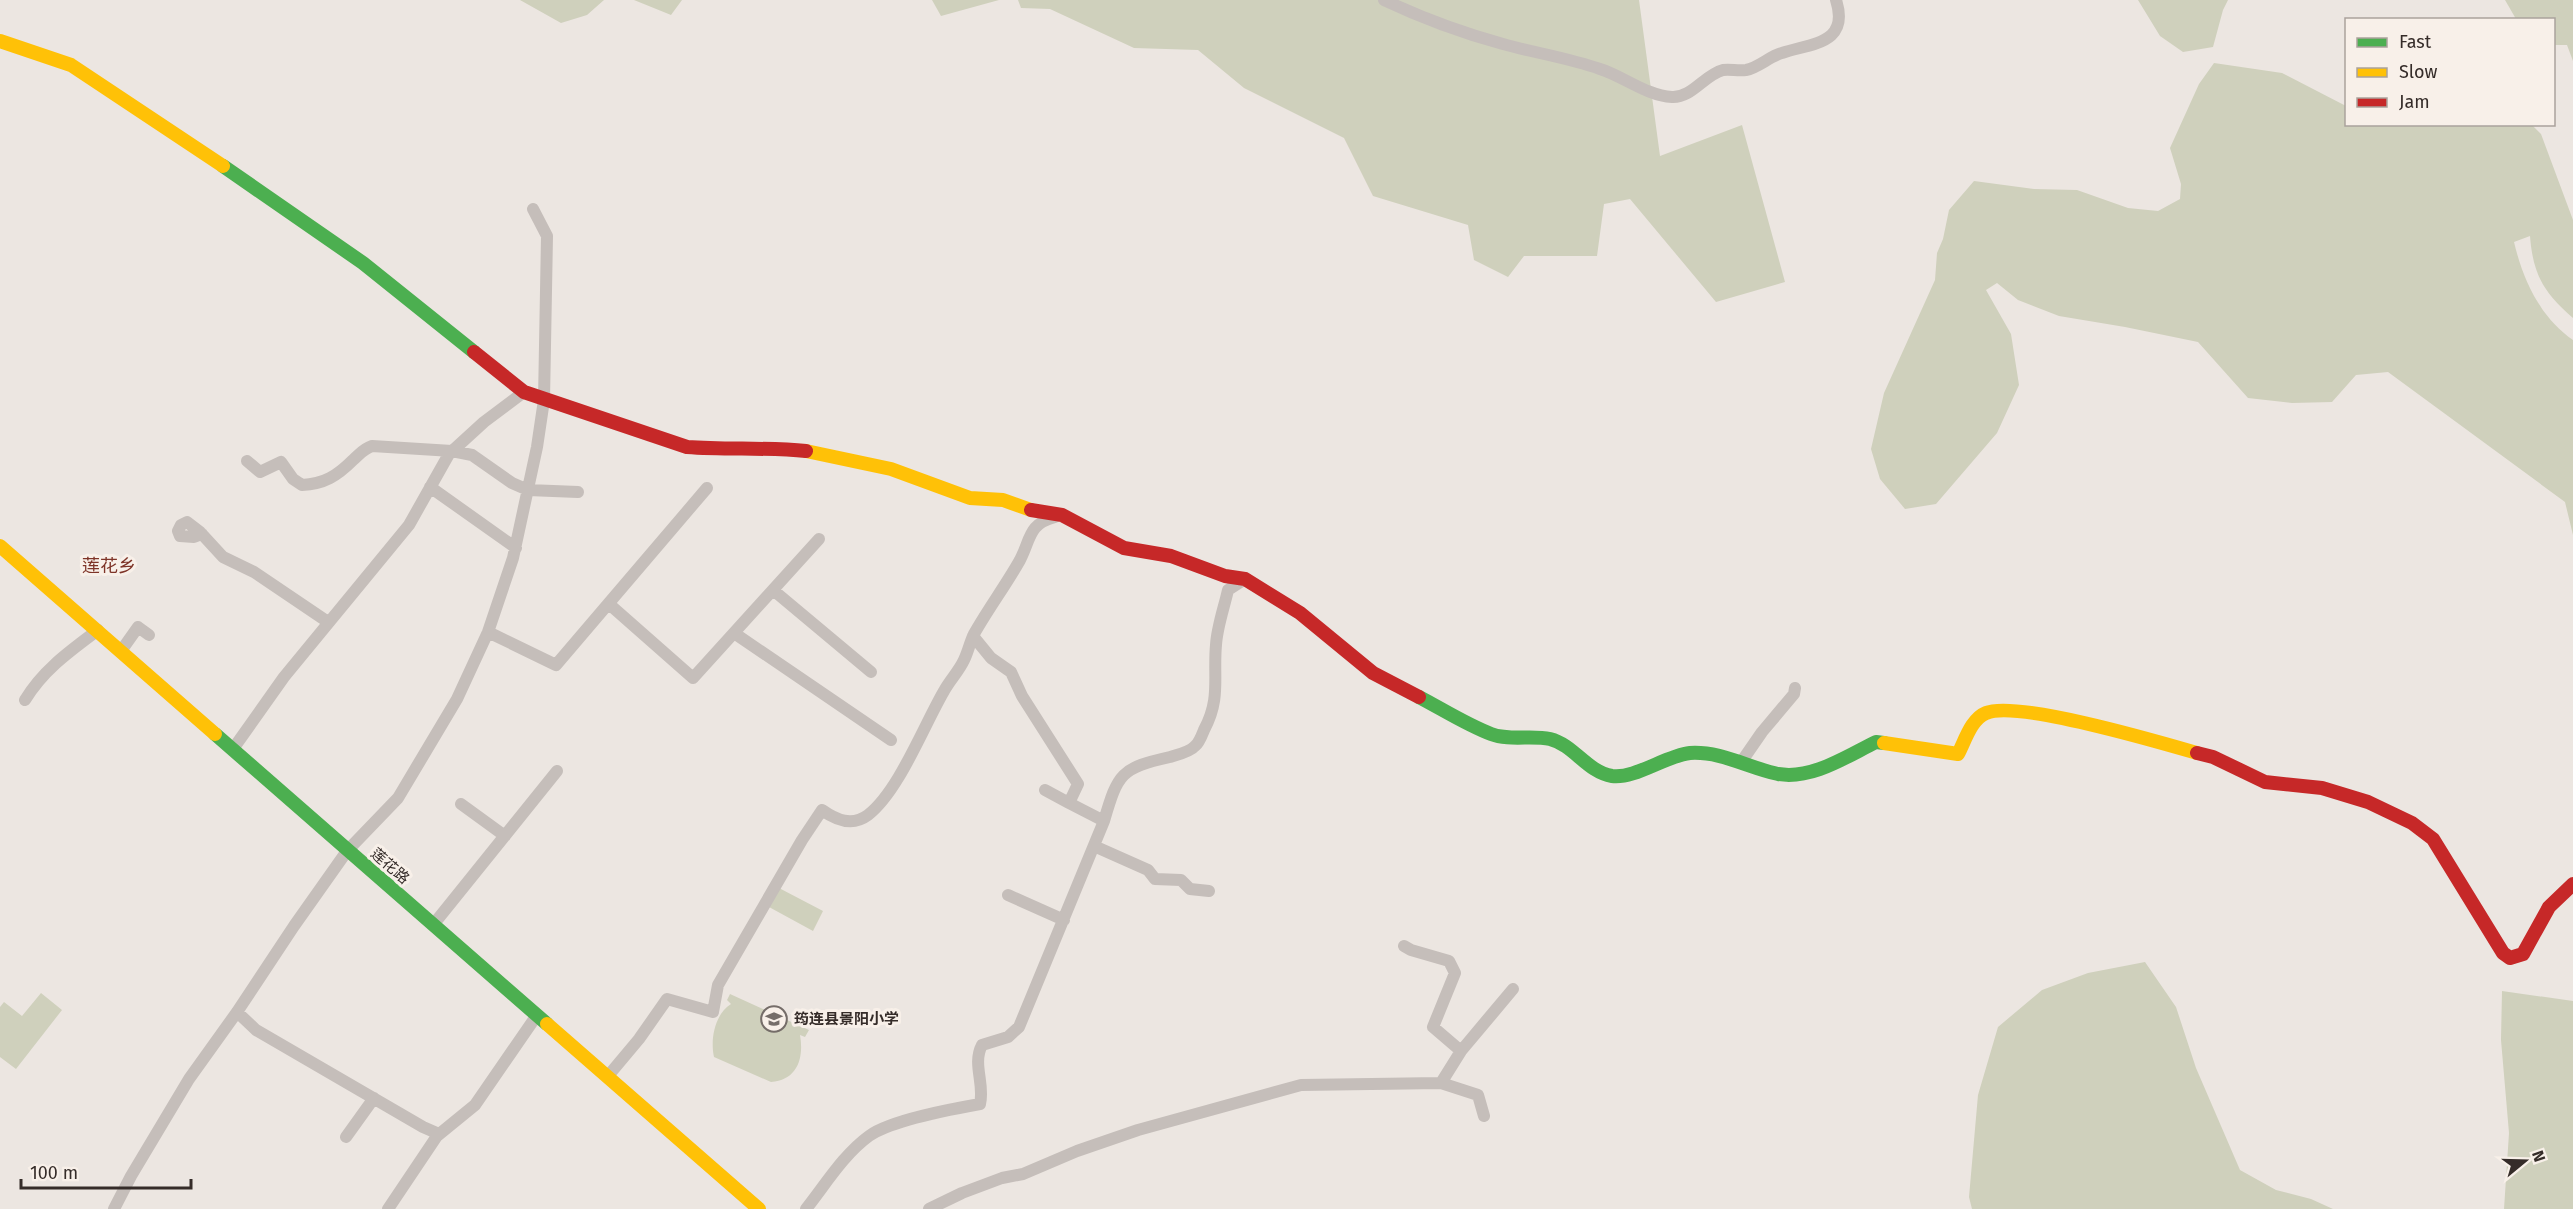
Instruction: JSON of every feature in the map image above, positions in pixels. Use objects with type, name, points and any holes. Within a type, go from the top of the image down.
[{"type":"street","points":[[1384,0],[1419,16],[1501,43],[1601,69],[1652,92],[1672,97],[1685,95],[1710,76],[1724,70],[1747,70],[1781,53],[1807,47],[1829,38],[1836,30],[1840,15],[1836,0]]},
{"type":"street","points":[[0,41],[71,64],[282,205],[363,263],[524,392],[687,447],[713,449],[771,447],[819,452],[891,469],[970,498],[1003,500],[1037,512],[1062,514],[1124,548],[1171,556],[1225,576],[1245,579],[1300,613],[1373,673],[1493,735],[1551,740],[1567,747],[1595,770],[1613,776],[1631,774],[1675,755],[1694,753],[1742,761],[1779,774],[1802,773],[1830,765],[1876,742],[1958,754],[1974,722],[1984,713],[2002,709],[2046,715],[2213,757],[2265,782],[2322,788],[2368,802],[2412,823],[2433,839],[2503,952],[2510,958],[2523,954],[2542,911],[2561,892],[2573,884]]},
{"type":"street","points":[[114,1209],[189,1079],[347,850],[398,798],[457,699],[488,632],[516,548],[544,400],[547,236],[533,209]]},
{"type":"street","points":[[233,749],[284,677],[409,525],[452,451],[484,422],[524,392]]},
{"type":"street","points":[[247,461],[260,472],[281,462],[302,485],[328,481],[343,470],[364,448],[372,446],[452,451],[472,455],[512,483],[528,490],[578,492]]},
{"type":"street","points":[[430,487],[516,548]]},
{"type":"street","points":[[488,632],[556,665],[707,488]]},
{"type":"street","points":[[608,1076],[639,1040],[667,999],[713,1012],[718,985],[802,840],[822,810],[835,820],[849,822],[867,816],[885,796],[964,661],[973,636],[1021,559],[1028,537],[1041,521],[1062,514]]},
{"type":"street","points":[[202,534],[223,557],[254,572],[328,622]]},
{"type":"street","points":[[609,604],[693,678],[819,539]]},
{"type":"street","name":"莲花路","points":[[0,546],[759,1209]]},
{"type":"street","points":[[806,1209],[859,1144],[871,1134],[890,1125],[980,1104],[983,1092],[977,1055],[982,1045],[1008,1037],[1019,1027],[1104,821],[1113,792],[1124,772],[1141,764],[1177,755],[1196,746],[1211,718],[1217,694],[1216,644],[1228,590],[1245,579]]},
{"type":"street","points":[[772,590],[870,672]]},
{"type":"street","points":[[121,651],[138,627],[149,635]]},
{"type":"street","points":[[25,700],[35,683],[51,667],[98,630]]},
{"type":"street","points":[[734,633],[891,740]]},
{"type":"street","points":[[973,636],[991,658],[1011,672],[1022,696],[1078,784],[1070,803]]},
{"type":"street","points":[[1742,761],[1761,732],[1794,694],[1795,688]]},
{"type":"street","points":[[433,925],[557,771]]},
{"type":"street","points":[[1045,790],[1104,821]]},
{"type":"street","points":[[461,804],[505,836]]},
{"type":"street","points":[[1094,846],[1148,870],[1155,879],[1181,880],[1190,889],[1209,891]]},
{"type":"street","points":[[1008,895],[1064,920]]},
{"type":"street","points":[[1404,946],[1449,961],[1455,973],[1433,1026],[1461,1051]]},
{"type":"street","points":[[1441,1083],[1461,1051],[1513,989]]},
{"type":"street","points":[[237,1012],[256,1030],[439,1134]]},
{"type":"street","points":[[388,1209],[439,1134],[475,1105],[537,1016]]},
{"type":"street","points":[[929,1209],[962,1193],[1002,1178],[1023,1174],[1077,1151],[1138,1130],[1301,1085],[1441,1083],[1478,1095],[1484,1116]]},
{"type":"street","points":[[346,1137],[374,1098]]},
{"type":"green space","points":[[520,0],[604,0],[587,15],[561,23]]},
{"type":"green space","points":[[634,0],[682,0],[671,15]]},
{"type":"green space","points":[[932,0],[999,0],[941,16]]},
{"type":"green space","points":[[1018,0],[1639,0],[1660,156],[1742,125],[1785,282],[1716,302],[1630,199],[1604,204],[1597,256],[1524,256],[1508,277],[1474,260],[1468,225],[1373,196],[1344,138],[1244,88],[1198,50],[1134,48],[1050,9],[1021,8]]},
{"type":"green space","points":[[2138,0],[2228,0],[2213,47],[2183,52],[2160,36]]},
{"type":"green space","points":[[2505,0],[2573,0],[2573,61],[2567,45],[2555,45],[2555,18],[2515,18]]},
{"type":"green space","points":[[2214,63],[2282,73],[2345,105],[2345,126],[2533,126],[2541,134],[2573,220],[2573,318],[2554,300],[2542,282],[2534,262],[2530,236],[2514,242],[2522,270],[2534,297],[2551,320],[2573,340],[2573,535],[2565,502],[2388,372],[2356,375],[2332,402],[2292,403],[2248,398],[2198,342],[2059,316],[2018,300],[1997,283],[1986,290],[2011,334],[2019,385],[1997,433],[1936,504],[1905,509],[1880,479],[1871,449],[1884,393],[1935,280],[1937,253],[1943,239],[1949,210],[1974,181],[2034,189],[2077,190],[2128,208],[2158,211],[2180,199],[2181,184],[2170,148],[2199,84]]},
{"type":"green space","points":[[779,888],[823,911],[813,931],[769,907]]},
{"type":"green space","points":[[2145,962],[2176,1007],[2196,1068],[2240,1170],[2276,1190],[2311,1199],[2333,1209],[1972,1209],[1969,1197],[1978,1095],[1998,1027],[2042,990],[2088,973]]},
{"type":"green space","points":[[2502,991],[2573,1001],[2573,1209],[2504,1209],[2509,1133],[2501,1040]]},
{"type":"green space","points":[[41,993],[62,1010],[16,1069],[0,1057],[0,1007],[4,1002],[22,1016]]},
{"type":"green space","points":[[730,994],[809,1030],[805,1037],[800,1035],[800,1059],[793,1072],[787,1077],[771,1082],[714,1057],[715,1027],[721,1014],[731,1004],[727,1000]]},
{"type":"traffic: fast","points":[[223,166],[363,263],[474,352]]},
{"type":"traffic: fast","points":[[1419,697],[1491,734],[1505,737],[1543,738],[1559,742],[1595,769],[1612,776],[1630,774],[1670,758],[1690,753],[1724,757],[1778,774],[1804,774],[1829,766],[1876,742],[1884,743]]},
{"type":"traffic: fast","points":[[215,734],[547,1024]]},
{"type":"traffic: slow","points":[[0,41],[71,65],[223,166]]},
{"type":"traffic: slow","points":[[806,451],[891,469],[970,498],[1003,500],[1031,510]]},
{"type":"traffic: slow","points":[[0,546],[215,734]]},
{"type":"traffic: slow","points":[[1884,743],[1958,754],[1976,720],[1986,713],[2002,711],[2056,717],[2197,753]]},
{"type":"traffic: slow","points":[[547,1024],[759,1209]]},
{"type":"traffic: jam","points":[[474,352],[524,392],[687,447],[806,451]]},
{"type":"traffic: jam","points":[[1031,510],[1062,515],[1124,548],[1171,556],[1225,576],[1245,579],[1300,613],[1373,673],[1419,697]]},
{"type":"traffic: jam","points":[[2197,753],[2213,757],[2265,782],[2322,788],[2368,802],[2412,823],[2433,839],[2503,953],[2510,958],[2523,954],[2549,907],[2573,884]]},
{"type":"place","name":"筠连县景阳小学","points":[[774,1019]]},
{"type":"district","name":"莲花乡","points":[[109,566]]}]
